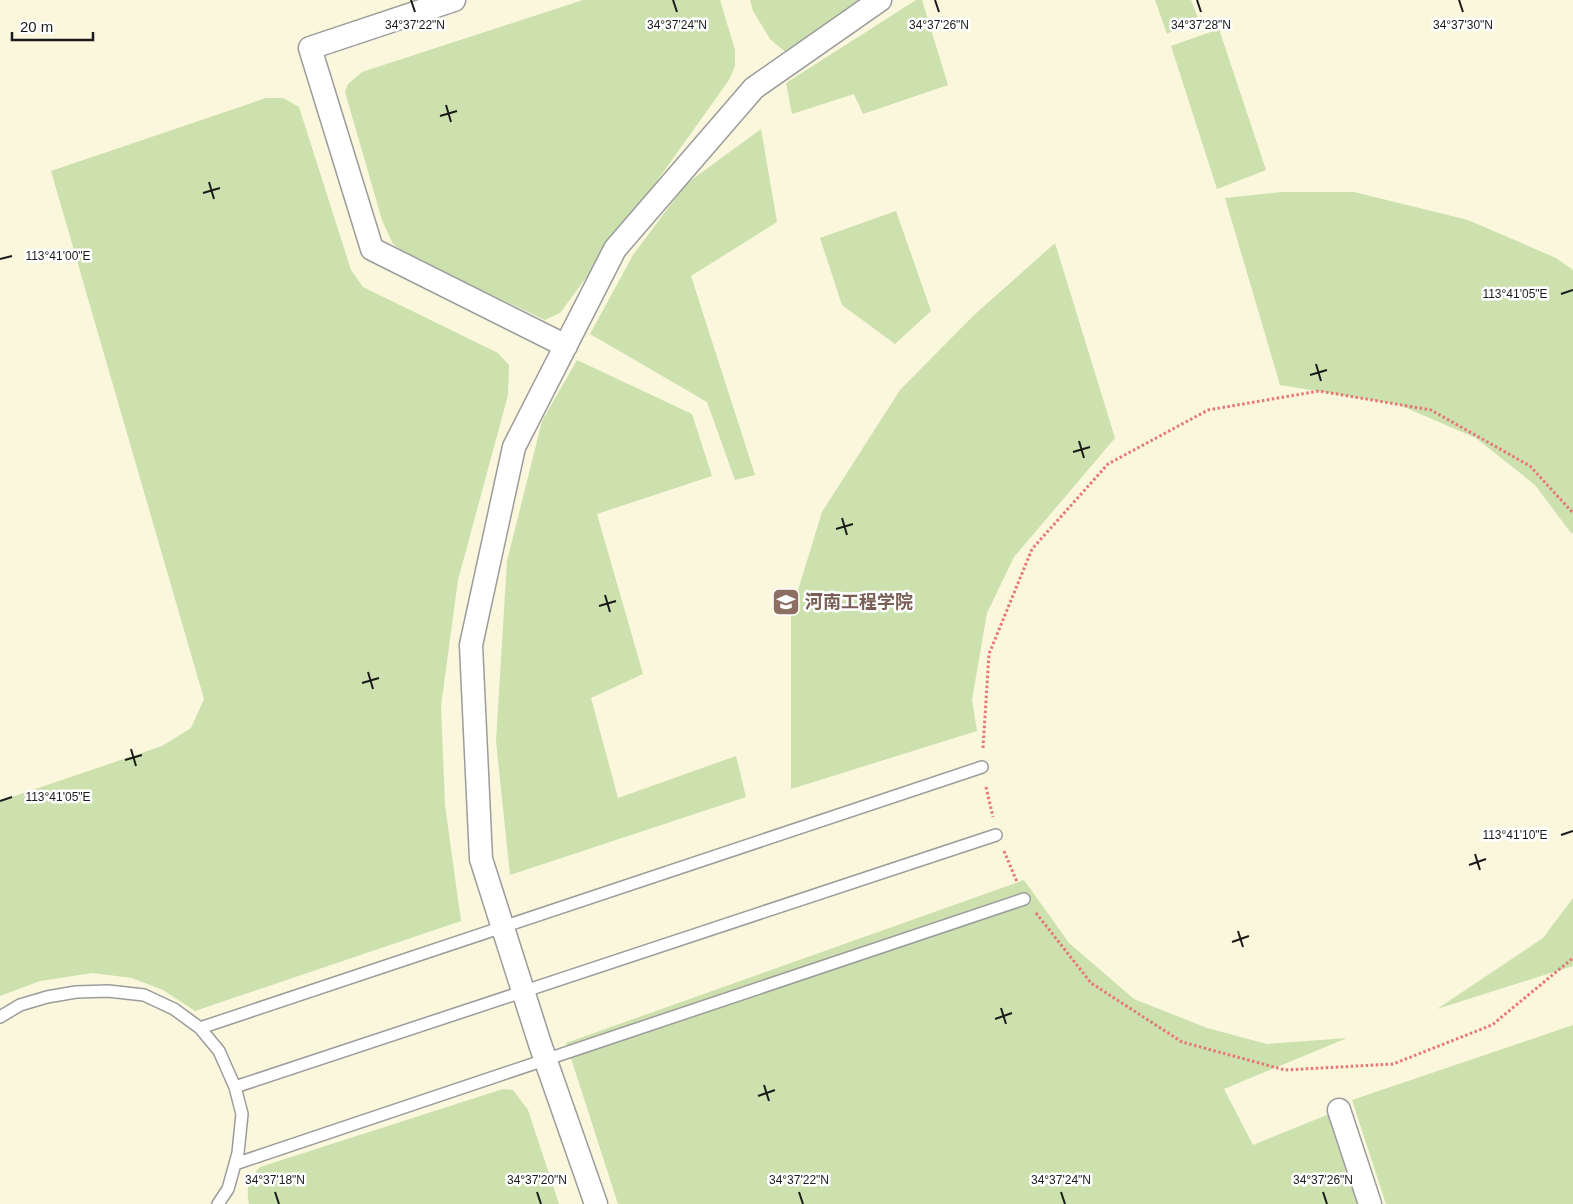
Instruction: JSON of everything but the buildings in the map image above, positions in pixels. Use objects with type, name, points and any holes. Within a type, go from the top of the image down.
[{"type":"street","points":[[454,0],[310,48],[372,249],[566,346]]},
{"type":"street","points":[[596,1204],[540,1044],[481,860],[471,645],[514,447],[615,249],[754,88],[880,0]]},
{"type":"street","points":[[1339,1110],[1370,1204]]},
{"type":"lane","points":[[200,1028],[982,767]]},
{"type":"lane","points":[[234,1087],[996,835]]},
{"type":"lane","points":[[235,1164],[1024,899]]},
{"type":"lane","points":[[0,1017],[20,1006],[47,997],[76,992],[108,991],[144,995],[174,1009],[200,1028],[219,1051],[234,1087],[242,1114],[238,1153],[228,1189],[218,1204]]},
{"type":"path","points":[[1573,513],[1530,466],[1431,410],[1319,391],[1208,410],[1108,464],[1032,549],[989,654],[982,767],[996,835],[1024,899],[1091,983],[1182,1042],[1286,1070],[1393,1064],[1492,1025],[1573,958]]},
{"type":"shaded area","name":"河南工程学院","points":[[0,0],[1573,0],[1573,1204],[0,1204]]},
{"type":"green space","points":[[583,0],[720,0],[735,50],[735,66],[729,80],[560,313],[545,320],[413,258],[393,244],[382,220],[345,92],[348,84],[362,72]]},
{"type":"green space","points":[[750,0],[878,0],[789,55],[770,39],[753,11]]},
{"type":"green space","points":[[916,0],[922,0],[948,85],[863,114],[854,94],[792,114],[786,83]]},
{"type":"green space","points":[[1155,0],[1191,0],[1198,18],[1167,34]]},
{"type":"green space","points":[[1219,29],[1266,170],[1217,189],[1171,46]]},
{"type":"green space","points":[[266,98],[283,98],[299,107],[351,270],[363,287],[498,353],[509,365],[508,395],[458,580],[441,706],[445,805],[461,921],[195,1011],[163,990],[132,978],[92,973],[40,981],[0,996],[0,801],[162,746],[191,728],[204,699],[51,171]]},
{"type":"green space","points":[[761,129],[777,222],[691,276],[755,475],[735,480],[707,402],[590,334],[633,255],[686,184]]},
{"type":"green space","points":[[1281,192],[1354,192],[1468,220],[1556,258],[1573,270],[1573,533],[1571,533],[1535,485],[1476,438],[1397,404],[1280,385],[1225,198]]},
{"type":"green space","points":[[896,211],[931,311],[895,344],[842,305],[820,238]]},
{"type":"green space","points":[[1055,243],[1115,438],[1014,557],[987,613],[972,700],[977,731],[791,789],[791,613],[822,512],[900,390],[974,315]]},
{"type":"green space","points":[[577,360],[692,414],[712,476],[597,514],[643,674],[591,698],[618,798],[736,756],[746,797],[510,875],[496,741],[507,561],[542,421]]},
{"type":"green space","points":[[1024,880],[1069,943],[1134,999],[1207,1028],[1267,1044],[1347,1038],[1224,1089],[1253,1145],[1339,1110],[1370,1204],[618,1204],[566,1043]]},
{"type":"green space","points":[[1573,898],[1573,966],[1437,1009],[1543,938]]},
{"type":"green space","points":[[1573,1025],[1573,1204],[1386,1204],[1352,1100]]},
{"type":"green space","points":[[503,1089],[513,1090],[528,1110],[559,1204],[249,1204],[249,1184],[260,1167]]},
{"type":"place","name":"河南工程学院","points":[[786,602]]}]
